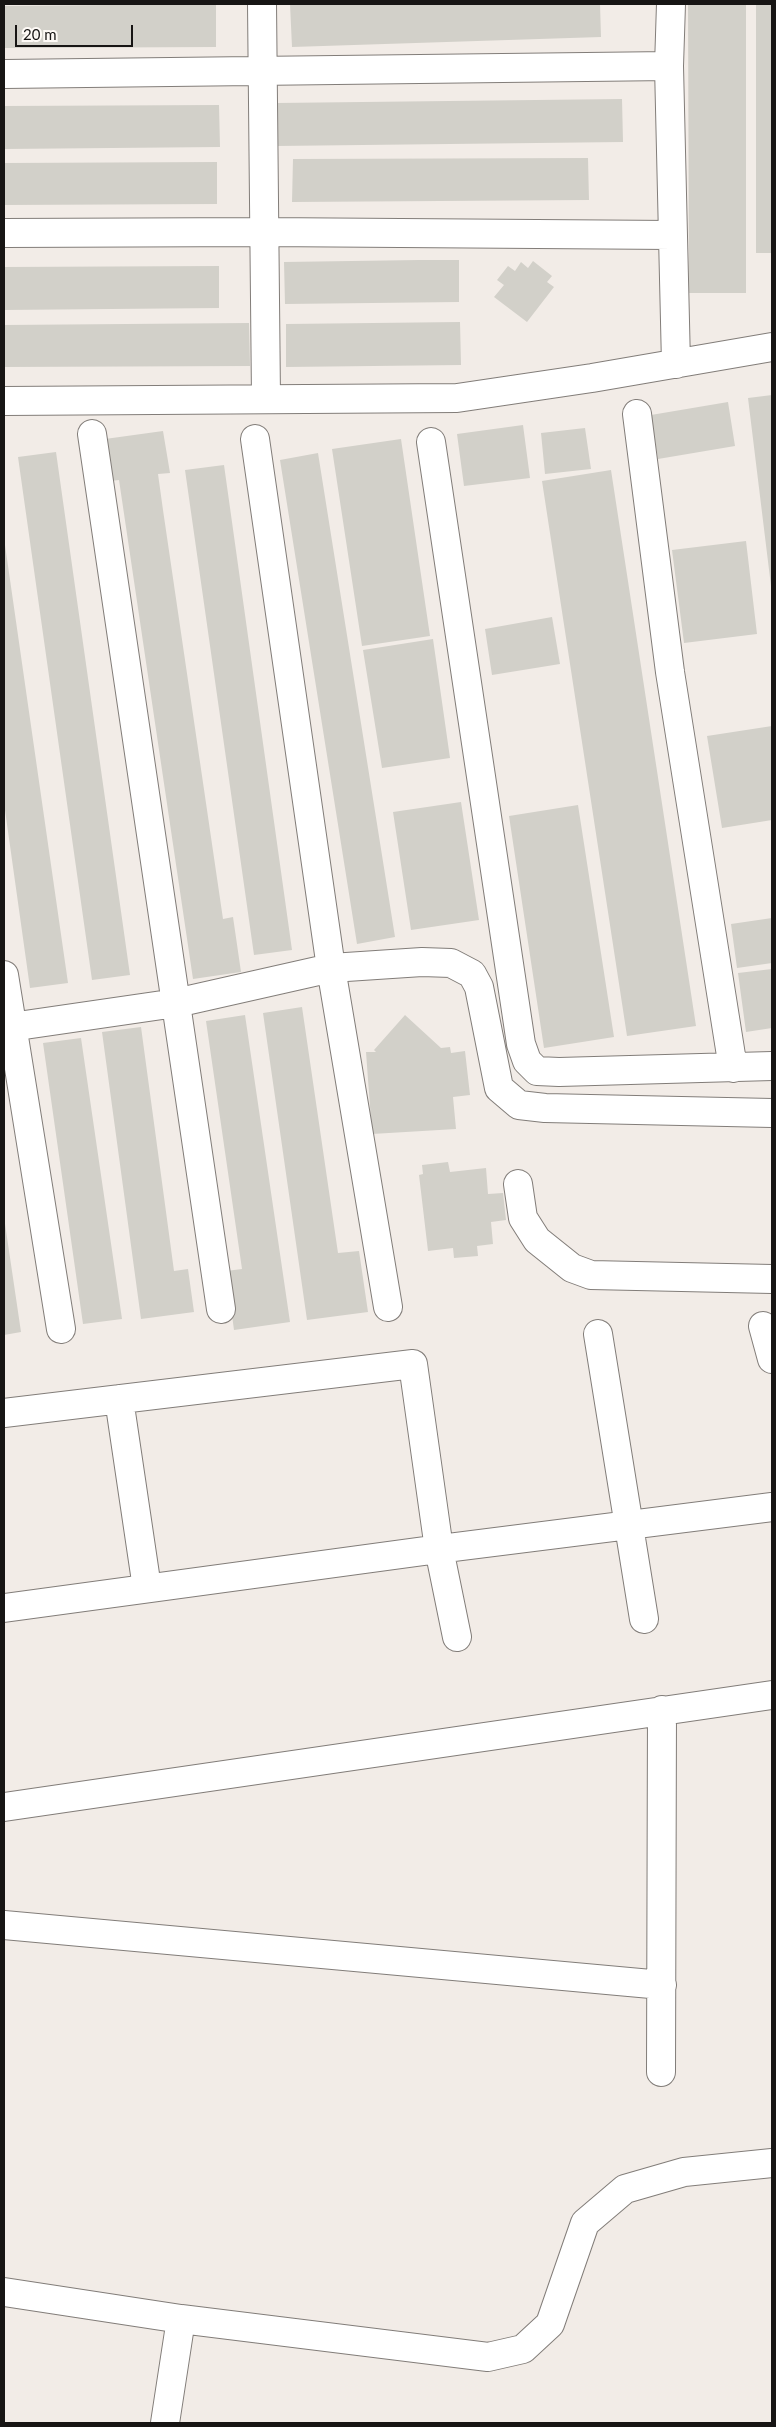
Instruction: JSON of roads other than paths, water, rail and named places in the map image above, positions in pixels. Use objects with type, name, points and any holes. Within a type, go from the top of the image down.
[{"type":"street","points":[[262,4],[266,398]]},
{"type":"street","points":[[670,4],[669,66],[676,364]]},
{"type":"street","points":[[4,74],[669,66]]},
{"type":"street","points":[[4,233],[265,232],[672,235]]},
{"type":"street","points":[[4,401],[458,398],[772,347]]},
{"type":"street","points":[[637,414],[670,672],[733,1068]]},
{"type":"street","points":[[92,434],[221,1309]]},
{"type":"street","points":[[255,439],[331,968],[388,1308]]},
{"type":"street","points":[[431,442],[521,1044],[527,1061],[537,1071],[559,1072],[772,1066]]},
{"type":"street","points":[[8,1027],[176,1002],[331,968],[422,962],[451,963],[472,974],[480,987],[499,1088],[519,1105],[545,1108],[772,1113]]},
{"type":"street","points":[[4,975],[8,1027],[61,1329]]},
{"type":"street","points":[[518,1184],[523,1218],[537,1240],[572,1268],[591,1275],[772,1279]]},
{"type":"street","points":[[764,1326],[772,1359]]},
{"type":"street","points":[[598,1334],[627,1525],[644,1619]]},
{"type":"street","points":[[4,1414],[413,1364],[440,1549],[457,1637]]},
{"type":"street","points":[[119,1399],[147,1588]]},
{"type":"street","points":[[4,1608],[440,1549],[772,1507]]},
{"type":"street","points":[[4,1807],[772,1695]]},
{"type":"street","points":[[661,2072],[662,1710]]},
{"type":"street","points":[[4,1925],[662,1984]]},
{"type":"street","points":[[4,2292],[181,2319],[488,2357],[523,2348],[550,2324],[585,2223],[625,2189],[684,2172],[772,2163]]},
{"type":"street","points":[[165,2423],[181,2319]]}]
